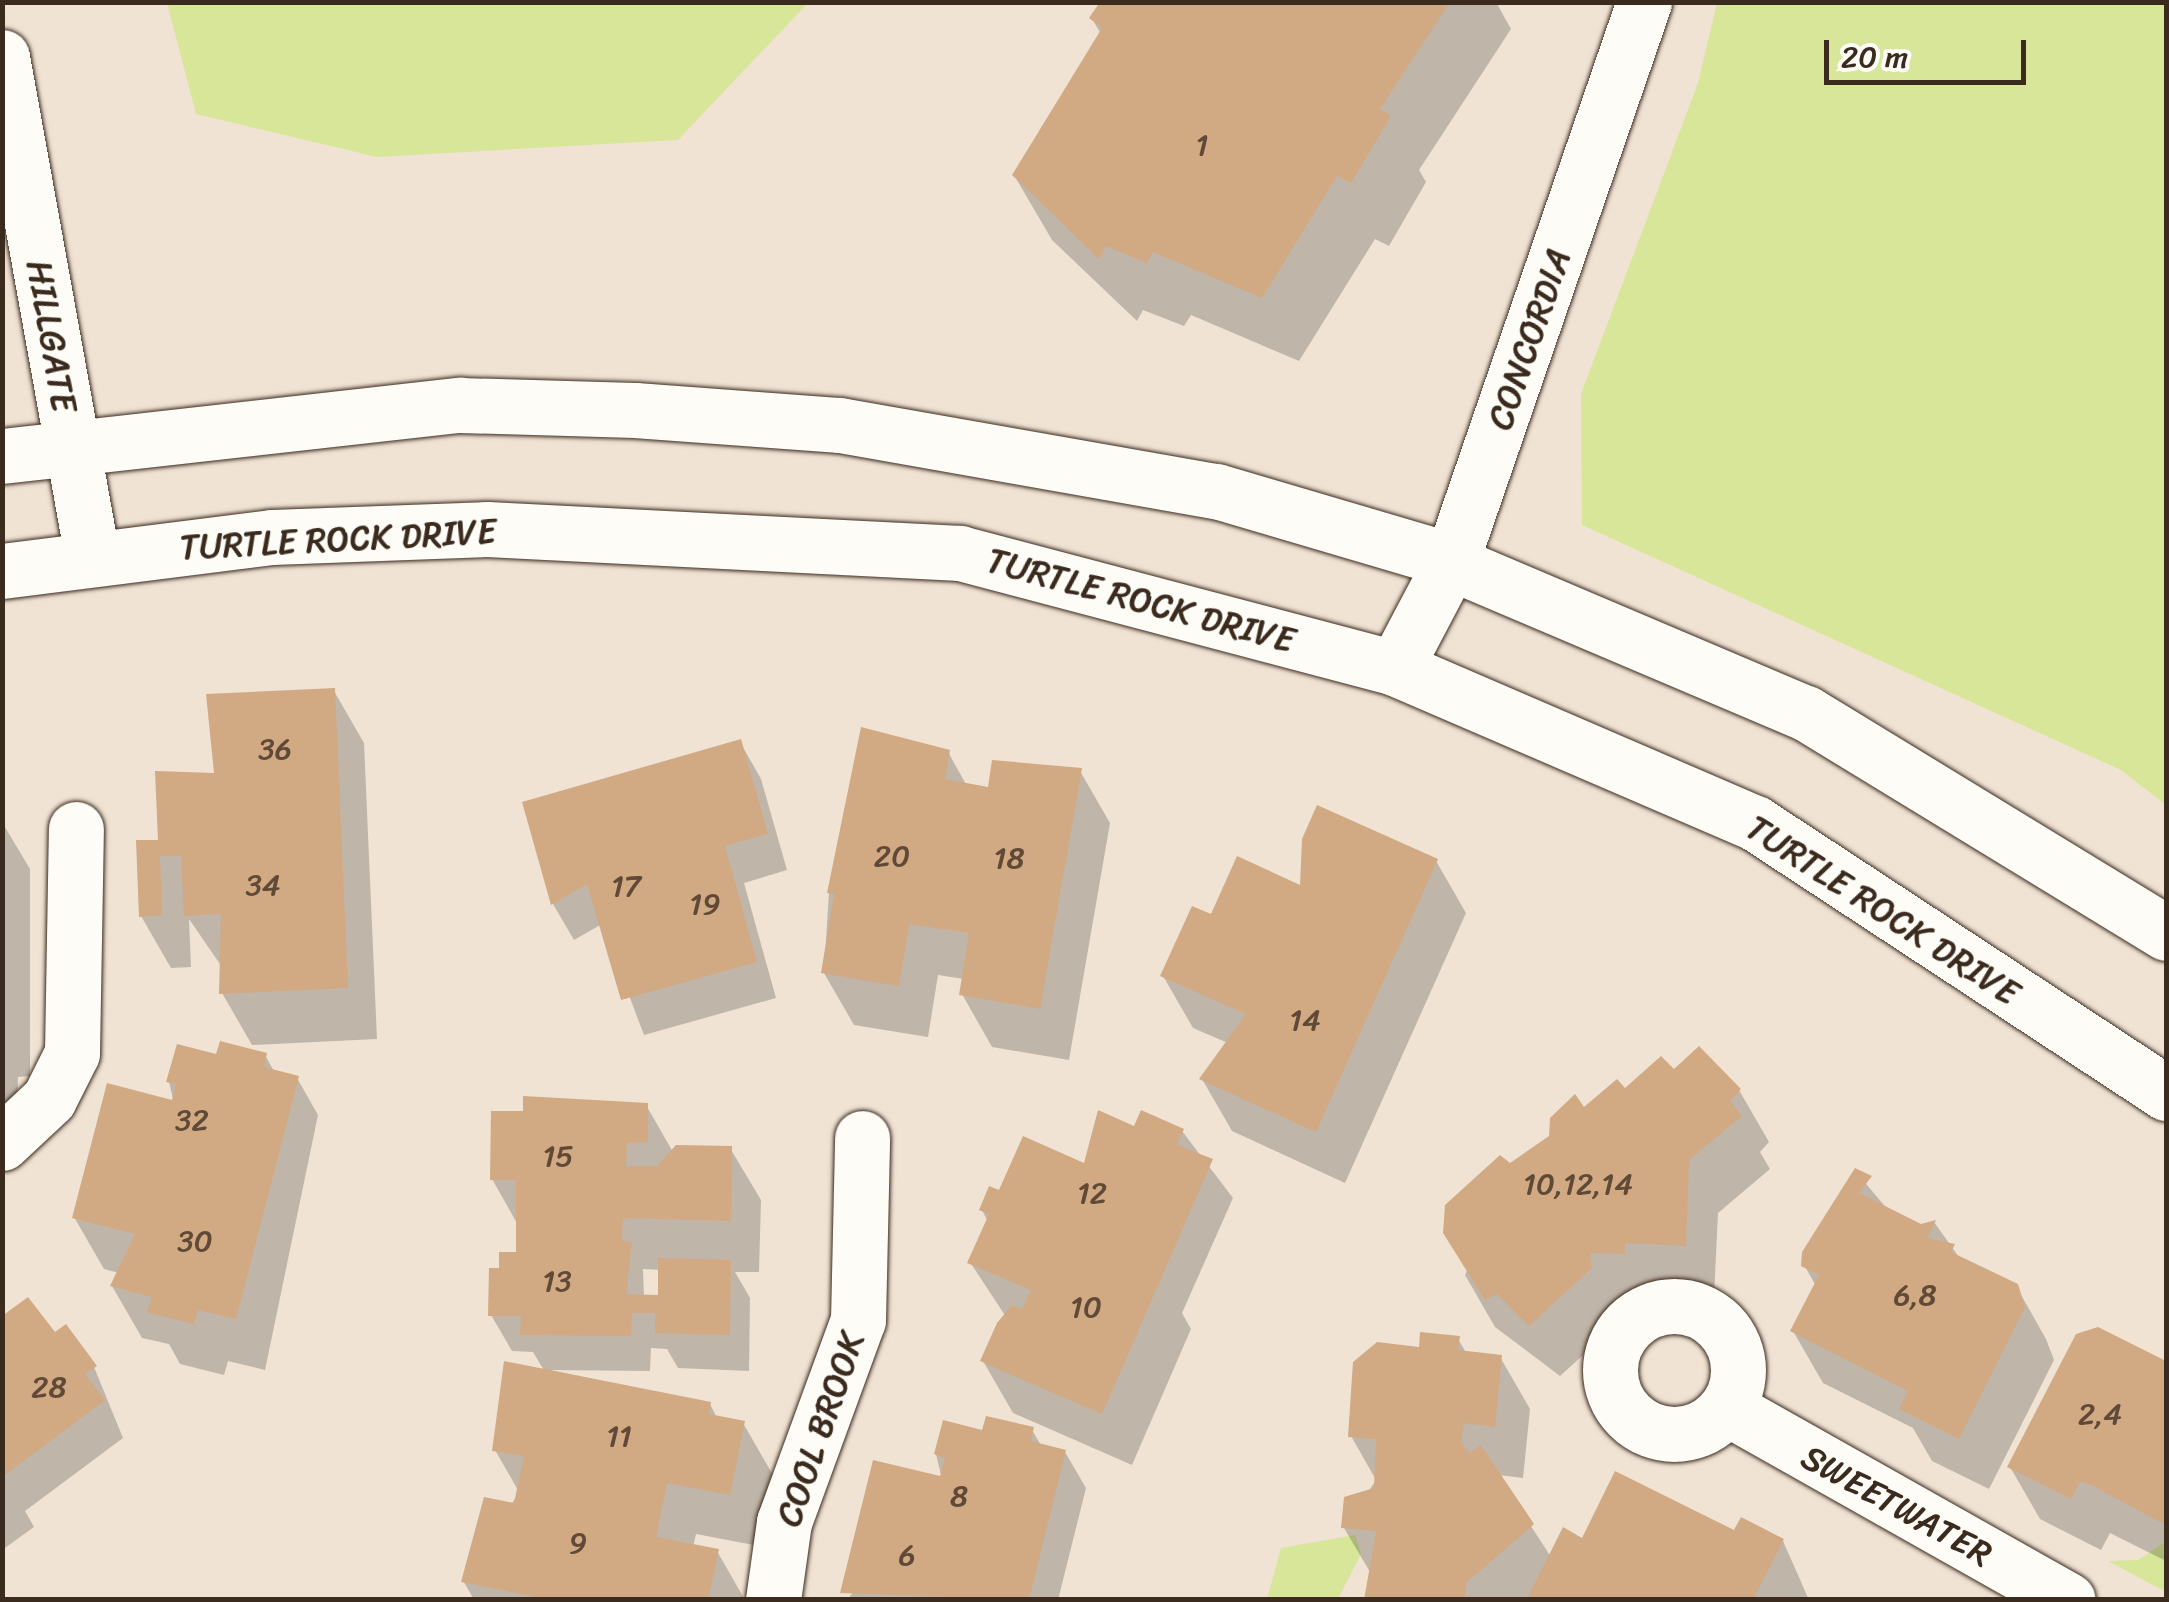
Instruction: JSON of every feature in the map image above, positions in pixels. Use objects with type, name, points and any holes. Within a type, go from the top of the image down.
[{"type":"street","name":"CONCORDIA","points":[[1395,668],[1451,562],[1644,2]]},
{"type":"street","name":"HILLGATE","points":[[2,57],[92,556]]},
{"type":"street","points":[[2,456],[71,444],[460,405],[840,424],[1216,491],[1451,562],[1806,714],[2166,934]]},
{"type":"street","name":"TURTLE ROCK DRIVE","points":[[2,571],[92,556],[272,536],[487,530],[960,553],[1395,668],[1754,823],[2166,1093]]},
{"type":"street","points":[[2,1143],[50,1099],[72,1052],[76,829]]},
{"type":"street","name":"COOL BROOK","points":[[773,1600],[784,1522],[858,1320],[862,1138]]},
{"type":"street","name":"SWEETWATER","points":[[1728,1408],[2068,1600]]},
{"type":"green space","points":[[167,2],[808,3],[678,140],[377,157],[196,114]]},
{"type":"green space","points":[[1717,3],[2166,3],[2166,805],[2121,770],[1582,525],[1581,394],[1698,83]]},
{"type":"green space","points":[[1355,1535],[1361,1554],[1338,1599],[1267,1599],[1281,1548]]},
{"type":"green space","points":[[2165,1542],[2166,1592],[2108,1561],[2138,1560]]},
{"type":"building","points":[[1100,2],[1450,2],[1380,109],[1391,116],[1351,183],[1337,176],[1262,298],[1153,252],[1147,263],[1106,246],[1099,259],[1012,175],[1102,28],[1089,18]]},
{"type":"building","points":[[335,688],[348,988],[219,994],[221,914],[184,916],[181,856],[160,856],[162,915],[139,917],[136,840],[158,840],[155,771],[214,773],[206,694]]},
{"type":"building","points":[[861,727],[950,750],[945,779],[988,787],[992,760],[1082,768],[1040,1009],[959,995],[969,933],[909,924],[899,986],[821,973],[834,894],[827,893]]},
{"type":"building","points":[[741,739],[768,834],[725,846],[757,962],[621,1000],[587,884],[551,905],[522,802]]},
{"type":"building","points":[[1317,805],[1438,859],[1316,1132],[1199,1079],[1246,1014],[1160,976],[1192,906],[1211,914],[1237,856],[1300,885],[1302,839]]},
{"type":"building","points":[[220,1041],[267,1053],[264,1067],[299,1076],[236,1319],[198,1310],[194,1324],[147,1312],[152,1297],[110,1286],[135,1234],[72,1218],[107,1083],[172,1100],[176,1084],[166,1082],[177,1044],[216,1054]]},
{"type":"building","points":[[1699,1046],[1741,1089],[1730,1101],[1742,1116],[1689,1160],[1686,1246],[1625,1243],[1625,1254],[1590,1253],[1592,1268],[1529,1326],[1497,1294],[1485,1300],[1443,1233],[1445,1205],[1500,1155],[1510,1163],[1549,1136],[1550,1118],[1575,1094],[1584,1107],[1617,1079],[1625,1088],[1661,1056],[1674,1069]]},
{"type":"building","points":[[523,1096],[648,1103],[648,1142],[627,1143],[626,1166],[657,1166],[676,1145],[732,1146],[731,1221],[623,1218],[622,1241],[632,1242],[626,1294],[658,1295],[658,1258],[731,1260],[730,1335],[655,1333],[655,1313],[632,1313],[631,1336],[520,1335],[521,1316],[488,1316],[489,1268],[499,1268],[499,1252],[516,1252],[516,1180],[490,1180],[491,1111],[523,1111]]},
{"type":"building","points":[[1098,1110],[1134,1126],[1141,1110],[1184,1129],[1177,1145],[1213,1159],[1102,1414],[980,1361],[997,1323],[1012,1305],[1022,1309],[1031,1290],[967,1263],[989,1214],[979,1210],[989,1186],[999,1190],[1023,1136],[1084,1163]]},
{"type":"building","points":[[1855,1168],[1872,1176],[1859,1193],[1921,1224],[1936,1220],[1927,1238],[1955,1244],[1951,1252],[2018,1284],[2025,1307],[1959,1439],[1899,1409],[1908,1391],[1790,1331],[1819,1275],[1801,1266],[1802,1252]]},
{"type":"building","points":[[28,1297],[55,1332],[66,1324],[97,1366],[85,1374],[105,1400],[2,1477],[2,1316]]},
{"type":"building","points":[[2098,1327],[2166,1361],[2166,1525],[2091,1485],[2080,1482],[2071,1499],[2007,1467],[2076,1334]]},
{"type":"building","points":[[1420,1332],[1460,1336],[1458,1350],[1502,1355],[1495,1427],[1464,1423],[1461,1443],[1470,1453],[1481,1445],[1534,1524],[1466,1583],[1465,1600],[1364,1600],[1376,1531],[1341,1528],[1344,1497],[1374,1488],[1376,1439],[1348,1437],[1353,1362],[1377,1342],[1419,1347]]},
{"type":"building","points":[[504,1361],[711,1402],[709,1414],[745,1421],[730,1495],[667,1483],[656,1537],[719,1549],[708,1600],[551,1600],[461,1582],[484,1497],[514,1503],[524,1456],[492,1451]]},
{"type":"building","points":[[986,1416],[1034,1427],[1031,1441],[1066,1450],[1029,1600],[840,1593],[873,1460],[940,1476],[945,1458],[934,1454],[943,1420],[982,1430]]},
{"type":"building","points":[[1615,1471],[1734,1530],[1741,1517],[1784,1539],[1753,1600],[1528,1597],[1563,1527],[1582,1538]]}]
